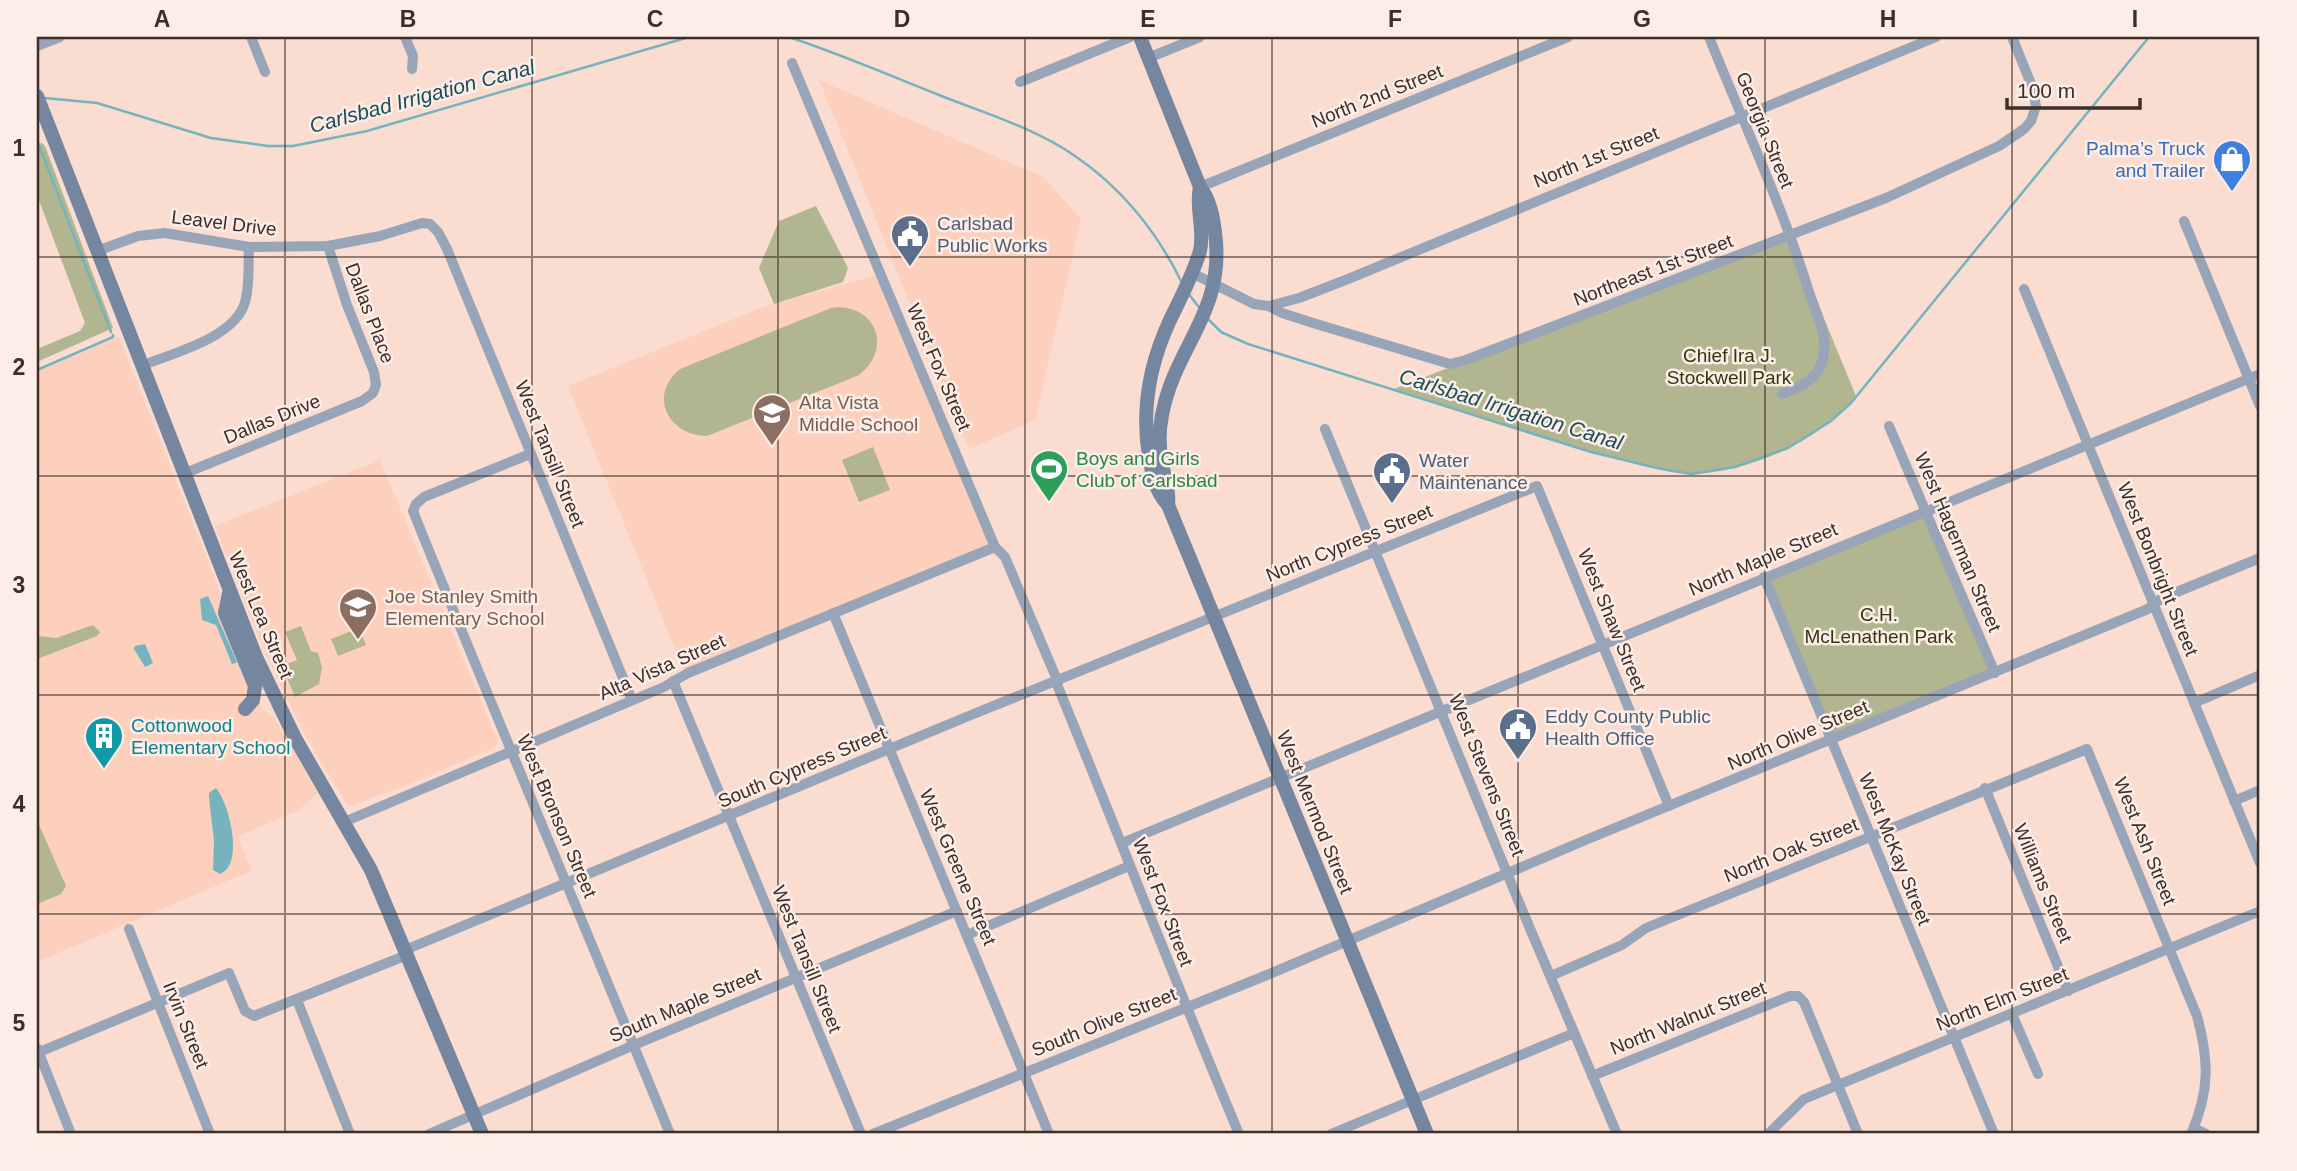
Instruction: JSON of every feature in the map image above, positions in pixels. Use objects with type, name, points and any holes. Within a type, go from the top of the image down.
[{"type":"street","points":[[37,46],[60,37]]},
{"type":"street","points":[[251,37],[265,72]]},
{"type":"street","points":[[405,37],[413,56],[412,69]]},
{"type":"street","points":[[1020,82],[1130,37]]},
{"type":"street","points":[[1140,37],[1200,187],[1206,195],[1217,252],[1213,289],[1200,326],[1171,383],[1162,417],[1161,463],[1170,491],[1168,505]]},
{"type":"street","points":[[1148,58],[1200,37]]},
{"type":"street","name":"North 2nd Street","points":[[1200,187],[1568,37]]},
{"type":"street","name":"Georgia Street","points":[[1709,37],[1790,236],[1820,324],[1825,350],[1814,377],[1808,383],[1782,394]]},
{"type":"street","name":"North 1st Street","points":[[1269,306],[1349,279],[1936,37]]},
{"type":"street","name":"Northeast 1st Street","points":[[1192,273],[1213,289],[1254,304],[1269,306],[1282,313],[1418,356],[1454,363],[1497,350],[1790,236],[1933,178],[1999,146],[2024,129],[2035,112],[2035,98],[2012,37]]},
{"type":"street","name":"West Fox Street","points":[[792,63],[995,547],[1005,557],[1238,1134]]},
{"type":"street","name":"West Lea Street","points":[[37,96],[229,591],[277,704],[371,870],[482,1134]]},
{"type":"street","points":[[1168,505],[1159,495],[1151,467],[1146,402],[1159,347],[1192,273],[1202,242],[1197,198],[1200,187]]},
{"type":"street","points":[[2185,221],[2260,407]]},
{"type":"street","name":"Leavel Drive","points":[[97,251],[150,233],[173,234],[249,247],[327,246],[380,236],[422,223],[430,224]]},
{"type":"street","name":"West Tansill Street","points":[[430,224],[438,232],[447,250],[632,700]]},
{"type":"street","name":"Dallas Place","points":[[327,246],[374,372],[376,384],[373,393]]},
{"type":"street","points":[[141,366],[217,335],[234,320],[244,304],[249,247]]},
{"type":"street","name":"West Bonbright Street","points":[[2024,289],[2260,863]]},
{"type":"street","name":"North Maple Street","points":[[1280,778],[2260,374]]},
{"type":"street","name":"Dallas Drive","points":[[183,474],[362,401],[373,393]]},
{"type":"street","name":"West Hagerman Street","points":[[1889,426],[1995,673]]},
{"type":"street","name":"West Stevens Street","points":[[1325,429],[1617,1134]]},
{"type":"street","name":"West Bronson Street","points":[[530,454],[424,497],[416,504],[414,511],[510,751],[568,884],[670,1134]]},
{"type":"street","name":"North Cypress Street","points":[[1213,616],[1537,486]]},
{"type":"street","name":"West Shaw Street","points":[[1537,486],[1669,806]]},
{"type":"street","name":"West Mermod Street","points":[[1168,505],[1427,1134]]},
{"type":"street","name":"Alta Vista Street","points":[[344,822],[632,700],[688,673],[995,547]]},
{"type":"street","name":"North Olive Street","points":[[1347,940],[2148,610],[2162,598],[2260,558]]},
{"type":"street","name":"West McKay Street","points":[[1764,578],[1994,1134]]},
{"type":"street","points":[[229,591],[226,613],[255,686],[253,700],[245,709]]},
{"type":"street","name":"West Greene Street","points":[[834,613],[1049,1134]]},
{"type":"street","name":"South Cypress Street","points":[[37,1051],[229,973],[243,1008],[249,1015],[261,1015],[890,749],[1213,616]]},
{"type":"street","points":[[2194,703],[2260,675]]},
{"type":"street","name":"West Tansill Street","points":[[673,681],[860,1134]]},
{"type":"street","name":"North Oak Street","points":[[1551,976],[1622,945],[1662,921],[2087,748]]},
{"type":"street","name":"West Ash Street","points":[[2087,748],[2197,1016],[2205,1046],[2206,1077],[2192,1131]]},
{"type":"street","points":[[1122,844],[1280,778]]},
{"type":"street","name":"Williams Street","points":[[1985,788],[2068,990]]},
{"type":"street","points":[[2234,801],[2260,790]]},
{"type":"street","points":[[967,935],[1129,866]]},
{"type":"street","name":"South Maple Street","points":[[429,1134],[634,1045],[957,911]]},
{"type":"street","name":"North Elm Street","points":[[1768,1134],[1804,1098],[2260,911]]},
{"type":"street","name":"Irvin Street","points":[[129,929],[210,1134]]},
{"type":"street","name":"South Olive Street","points":[[873,1134],[1347,940]]},
{"type":"street","name":"North Walnut Street","points":[[1592,1076],[1790,996],[1798,996],[1804,1002],[1837,1084]]},
{"type":"street","points":[[297,1000],[350,1134]]},
{"type":"street","points":[[2012,1014],[2038,1074]]},
{"type":"street","points":[[1331,1134],[1574,1033]]},
{"type":"street","points":[[37,1051],[71,1134]]},
{"type":"street","points":[[1837,1084],[1858,1134]]},
{"type":"street","points":[[2192,1131],[2206,1134]]},
{"type":"shaded area","points":[[819,80],[1043,177],[1081,219],[1035,420],[969,449]]},
{"type":"shaded area","name":"Alta Vista Middle School","points":[[881,274],[995,547],[685,674],[568,386],[766,306]]},
{"type":"shaded area","points":[[119,337],[218,586],[225,616],[263,710],[273,715],[318,794],[297,811],[238,836],[251,871],[37,962],[37,371]]},
{"type":"shaded area","name":"Joe Stanley Smith Elementary School","points":[[380,460],[498,742],[493,748],[350,806],[305,735],[283,691],[253,624],[215,526]]},
{"type":"green space","points":[[42,143],[113,328],[37,362],[37,349],[80,331],[85,323],[37,195],[37,144]]},
{"type":"green space","points":[[816,206],[848,268],[843,282],[774,304],[759,268],[779,221]]},
{"type":"green space","name":"Chief Ira J. Stockwell Park","points":[[1790,236],[1856,396],[1823,427],[1782,452],[1760,461],[1714,472],[1683,474],[1664,471],[1561,443],[1391,390]]},
{"type":"green space","points":[[839,307],[864,315],[876,334],[874,356],[868,367],[857,376],[707,436],[682,429],[667,413],[665,391],[680,369]]},
{"type":"green space","points":[[873,447],[890,490],[859,502],[842,460]]},
{"type":"green space","name":"C.H. McLenathen Park","points":[[1925,511],[1995,673],[1832,740],[1764,577]]},
{"type":"green space","points":[[93,625],[100,632],[97,636],[37,659],[37,636],[56,638]]},
{"type":"green space","points":[[301,626],[311,651],[318,653],[322,667],[319,684],[295,697],[282,666],[297,660],[285,632]]},
{"type":"green space","points":[[359,628],[366,645],[338,656],[331,639]]},
{"type":"green space","points":[[37,820],[66,886],[61,894],[37,904]]},
{"type":"water","points":[[208,596],[236,663],[232,664],[216,625],[202,620],[200,599]]},
{"type":"water","points":[[145,644],[153,663],[145,667],[134,649],[135,646]]},
{"type":"water","points":[[216,788],[230,819],[233,847],[228,868],[220,874],[213,870],[214,841],[209,798],[209,793]]},
{"type":"waterway","name":"Carlsbad Irrigation Canal","points":[[45,98],[97,103],[211,138],[268,146],[293,146],[367,131],[689,37]]},
{"type":"waterway","name":"Carlsbad Irrigation Canal","points":[[789,37],[1009,122],[1060,146],[1092,168],[1122,196],[1161,245],[1181,281]]},
{"type":"waterway","name":"Carlsbad Irrigation Canal","points":[[1207,318],[1221,332],[1248,344],[1591,452],[1691,474],[1735,467],[1788,448],[1831,421],[1851,403],[2149,37]]},
{"type":"waterway","points":[[37,140],[111,332]]},
{"type":"waterway","name":"Carlsbad Irrigation Canal","points":[[1188,293],[1201,310]]},
{"type":"waterway","points":[[37,370],[113,335]]},
{"type":"place","name":"Palma’s Truck and Trailer","points":[[2232,193]]},
{"type":"place","name":"Carlsbad Public Works","points":[[910,268]]},
{"type":"place","name":"Alta Vista Middle School","points":[[772,447]]},
{"type":"place","name":"Boys and Girls Club of Carlsbad","points":[[1049,503]]},
{"type":"place","name":"Water Maintenance","points":[[1392,505]]},
{"type":"place","name":"Joe Stanley Smith Elementary School","points":[[358,641]]},
{"type":"place","name":"Eddy County Public Health Office","points":[[1518,761]]},
{"type":"place","name":"Cottonwood Elementary School","points":[[104,770]]}]
